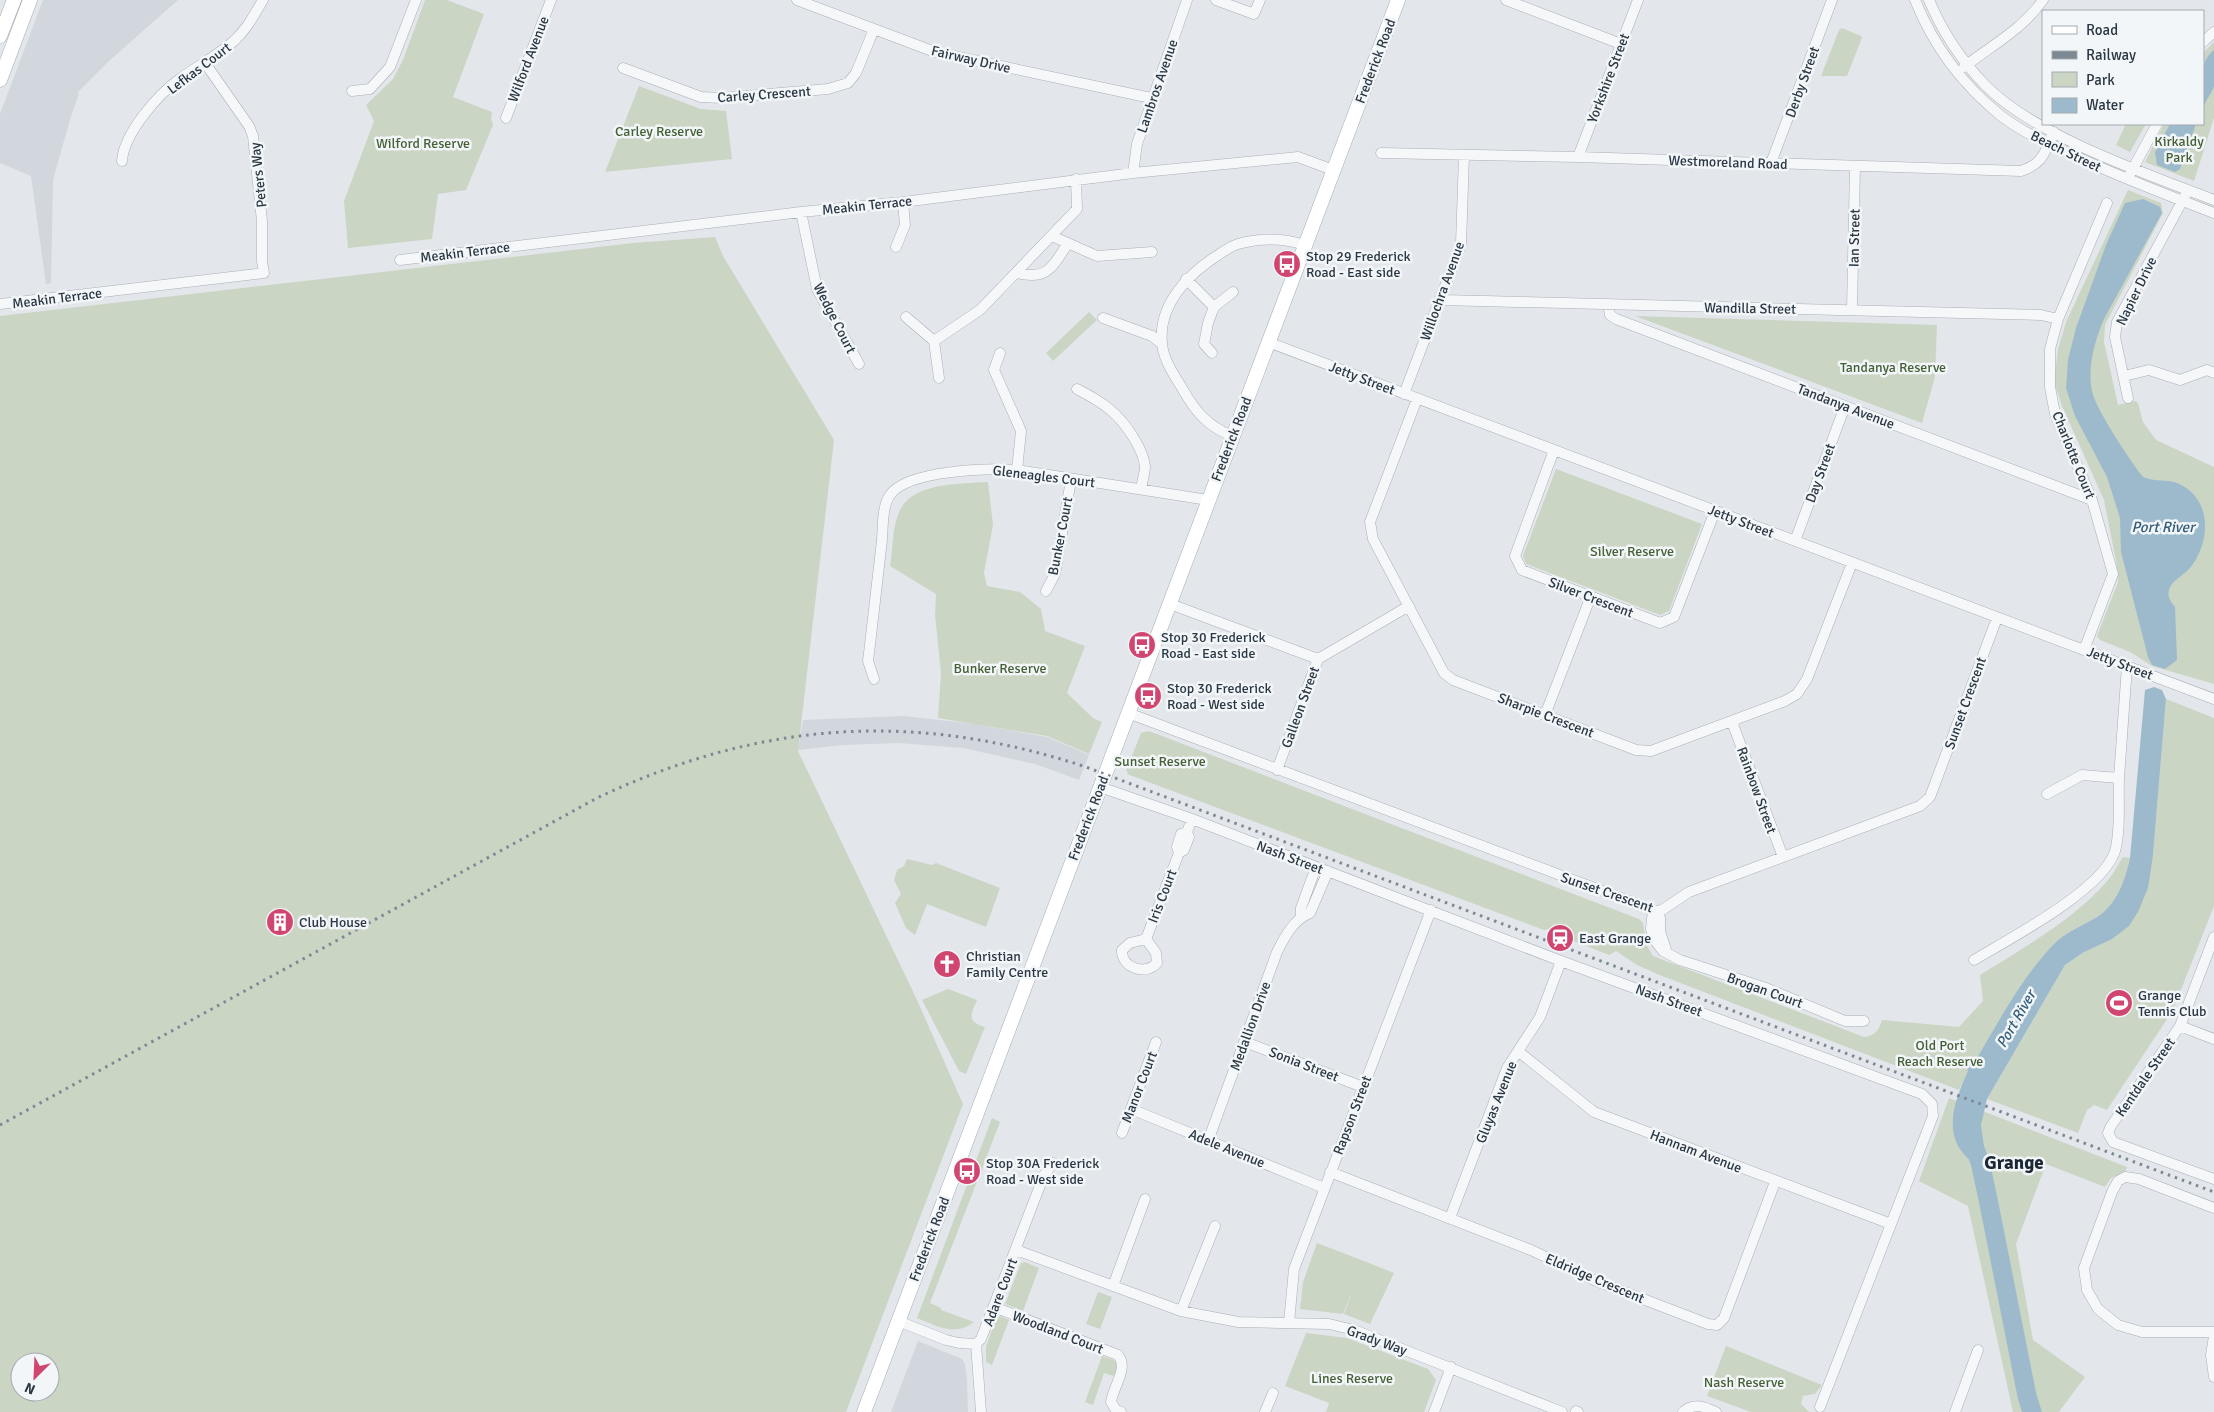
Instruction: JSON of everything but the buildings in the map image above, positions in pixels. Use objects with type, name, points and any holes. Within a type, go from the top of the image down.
[{"type":"main road","points":[[0,36],[14,0]]},
{"type":"main road","points":[[0,80],[30,0]]},
{"type":"main road","name":"Frederick Road","points":[[864,1412],[1398,0]]},
{"type":"street","name":"Lefkas Court","points":[[122,161],[122,150],[129,136],[157,100],[179,79],[234,41],[249,25],[262,0]]},
{"type":"street","points":[[352,91],[370,89],[390,67],[415,0]]},
{"type":"street","name":"Wilford Avenue","points":[[506,118],[551,0]]},
{"type":"street","name":"Fairway Drive","points":[[797,0],[935,52],[1152,98]]},
{"type":"street","name":"Lambros Avenue","points":[[1133,173],[1136,144],[1187,0]]},
{"type":"street","points":[[1216,0],[1254,14],[1260,0]]},
{"type":"street","points":[[1506,0],[1621,44]]},
{"type":"street","name":"Yorkshire Street","points":[[1578,156],[1638,0]]},
{"type":"street","name":"Derby Street","points":[[1772,164],[1832,0]]},
{"type":"street","name":"Beach Street","points":[[1915,0],[1932,36],[1957,72],[1973,92],[2001,116],[2048,144],[2128,180],[2214,213]]},
{"type":"street","name":"Beach Street","points":[[1929,0],[1943,31],[1985,85],[2030,119],[2133,168],[2214,200]]},
{"type":"street","points":[[1957,72],[2010,34],[2027,19],[2043,0]]},
{"type":"street","name":"Carley Crescent","points":[[624,68],[701,97],[722,98],[828,89],[848,83],[856,73],[874,29]]},
{"type":"street","points":[[2204,41],[2214,32]]},
{"type":"street","name":"Peters Way","points":[[204,63],[249,126],[253,136],[261,202],[264,273]]},
{"type":"street","points":[[2128,180],[2156,125]]},
{"type":"street","name":"Westmoreland Road","points":[[1381,153],[1578,156],[2021,171],[2036,166],[2054,132]]},
{"type":"street","name":"Willochra Avenue","points":[[1404,394],[1461,244],[1464,155]]},
{"type":"street","name":"Meakin Terrace","points":[[400,260],[801,212],[903,202],[1076,179],[1298,157],[1333,170]]},
{"type":"street","name":"Ian Street","points":[[1852,310],[1855,166]]},
{"type":"street","points":[[934,341],[980,310],[1077,209],[1076,179]]},
{"type":"street","name":"Napier Drive","points":[[2128,398],[2115,337],[2117,322],[2188,190]]},
{"type":"street","points":[[896,247],[905,225],[903,202]]},
{"type":"street","name":"Charlotte Court","points":[[2084,650],[2113,574],[2092,500],[2055,414],[2049,368],[2050,349],[2058,319],[2107,203]]},
{"type":"street","name":"Wedge Court","points":[[801,212],[817,288],[858,364]]},
{"type":"street","points":[[1052,236],[1097,256],[1152,252]]},
{"type":"street","points":[[1232,436],[1213,427],[1196,412],[1168,364],[1162,344],[1164,320],[1171,302],[1186,279],[1198,268],[1235,244],[1254,240],[1280,239],[1305,245]]},
{"type":"street","points":[[1017,272],[1032,277],[1050,270],[1068,243]]},
{"type":"street","name":"Meakin Terrace","points":[[0,304],[264,273]]},
{"type":"street","points":[[1186,279],[1214,307]]},
{"type":"street","points":[[1212,354],[1204,344],[1208,324],[1214,307],[1233,292]]},
{"type":"street","name":"Wandilla Street","points":[[1441,300],[2041,315],[2058,319]]},
{"type":"street","name":"Tandanya Avenue","points":[[1608,304],[1610,315],[1616,319],[2092,500]]},
{"type":"street","points":[[906,317],[934,341],[939,378]]},
{"type":"street","points":[[1103,318],[1152,336],[1162,344]]},
{"type":"street","name":"Jetty Street","points":[[1268,342],[2214,699]]},
{"type":"street","points":[[1000,353],[994,370],[1021,431],[1017,470]]},
{"type":"street","points":[[2124,376],[2149,370],[2180,380],[2207,370],[2214,373]]},
{"type":"street","points":[[1077,389],[1102,402],[1128,428],[1140,448],[1145,464],[1141,489]]},
{"type":"street","name":"Sharpie Crescent","points":[[1417,398],[1370,522],[1373,538],[1444,673],[1453,680],[1636,750],[1651,751],[1732,722],[1797,694],[1807,679],[1852,563]]},
{"type":"street","name":"Day Street","points":[[1795,541],[1845,406]]},
{"type":"street","name":"Silver Crescent","points":[[1554,450],[1515,556],[1522,570],[1660,623],[1674,617],[1715,511]]},
{"type":"street","name":"Gleneagles Court","points":[[874,678],[868,661],[888,497],[899,487],[928,476],[984,469],[1017,470],[1208,500]]},
{"type":"street","name":"Bunker Court","points":[[1046,591],[1055,574],[1071,480]]},
{"type":"street","points":[[1545,715],[1591,596]]},
{"type":"street","points":[[1170,604],[1318,659]]},
{"type":"street","name":"Galleon Street","points":[[1277,770],[1318,659],[1409,606]]},
{"type":"street","name":"Sunset Crescent","points":[[1128,713],[1656,911],[1662,910],[1689,892],[1920,806],[1930,797],[1997,618]]},
{"type":"street","points":[[1974,960],[2045,919],[2101,872],[2115,852],[2127,666]]},
{"type":"street","name":"Rainbow Street","points":[[1732,722],[1782,857]]},
{"type":"street","points":[[2047,794],[2082,775],[2119,778]]},
{"type":"street","name":"Nash Street","points":[[1100,787],[1192,819],[1561,961],[1922,1094],[1932,1104],[1933,1116],[1820,1406]]},
{"type":"street","name":"Iris Court","points":[[1146,939],[1179,853],[1177,847],[1181,834],[1187,832],[1192,819]]},
{"type":"street","name":"Medallion Drive","points":[[1301,916],[1301,908],[1316,866]]},
{"type":"street","name":"Medallion Drive","points":[[1208,1141],[1284,938],[1301,916],[1310,912],[1328,872]]},
{"type":"street","name":"Rapson Street","points":[[1289,1323],[1292,1278],[1330,1172],[1431,910]]},
{"type":"street","name":"Brogan Court","points":[[1656,911],[1652,918],[1651,929],[1655,941],[1663,951],[1680,960],[1766,988],[1845,1021],[1864,1021]]},
{"type":"street","name":"Kentdale Street","points":[[2214,937],[2180,1026],[2108,1133],[2113,1142],[2214,1179]]},
{"type":"street","name":"Gluyas Avenue","points":[[1450,1218],[1507,1068],[1540,1017],[1561,961]]},
{"type":"street","points":[[2180,1026],[2214,1039]]},
{"type":"street","name":"Manor Court","points":[[1122,1133],[1156,1042]]},
{"type":"street","name":"Sonia Street","points":[[1245,1042],[1363,1087]]},
{"type":"street","name":"Hannam Avenue","points":[[1518,1050],[1594,1112],[1890,1224]]},
{"type":"street","name":"Adele Avenue","points":[[1131,1109],[1324,1188]]},
{"type":"street","name":"Adare Court","points":[[976,1344],[981,1339],[994,1307],[1044,1175],[1053,1163]]},
{"type":"street","name":"Eldridge Crescent","points":[[1330,1172],[1531,1250],[1596,1281],[1708,1324],[1717,1324],[1724,1318],[1776,1182]]},
{"type":"street","points":[[2214,1208],[2130,1176],[2125,1177],[2118,1181],[2112,1192],[2084,1268],[2087,1290],[2098,1309],[2118,1325],[2142,1332],[2214,1332]]},
{"type":"street","points":[[1113,1286],[1146,1199]]},
{"type":"street","points":[[1181,1311],[1215,1226]]},
{"type":"street","name":"Grady Way","points":[[1016,1250],[1181,1311],[1238,1322],[1329,1324],[1354,1330],[1562,1412]]},
{"type":"street","name":"Woodland Court","points":[[994,1307],[1118,1355],[1122,1360],[1122,1368],[1111,1402],[1116,1410],[1121,1412]]},
{"type":"street","points":[[898,1321],[946,1340],[976,1344],[981,1412]]},
{"type":"street","points":[[2214,1336],[2211,1355],[2214,1378]]},
{"type":"street","points":[[1955,1412],[1978,1350]]},
{"type":"street","points":[[1434,1412],[1451,1367]]},
{"type":"street","points":[[1265,1412],[1273,1393]]},
{"type":"street","points":[[1684,1412],[1687,1409],[1700,1405],[1716,1412]]},
{"type":"shaded area","points":[[43,0],[178,0],[109,61],[77,93],[79,94],[53,180],[51,283],[46,284],[31,176],[0,163],[0,114]]},
{"type":"shaded area","points":[[904,716],[975,724],[1047,737],[1089,755],[1079,780],[1035,764],[963,748],[898,743],[843,745],[798,750],[803,720]]},
{"type":"shaded area","points":[[918,1341],[962,1359],[965,1364],[967,1380],[968,1412],[891,1412]]},
{"type":"green space","name":"Wilford Reserve","points":[[425,0],[447,0],[484,14],[453,97],[492,112],[493,125],[466,190],[438,194],[432,239],[348,248],[344,201],[374,121],[366,105],[393,79],[403,60]]},
{"type":"green space","points":[[1842,28],[1862,38],[1847,76],[1821,76],[1839,30]]},
{"type":"green space","name":"Kirkaldy Park","points":[[2214,42],[2214,118],[2194,181],[2145,162],[2164,125],[2204,125],[2204,52]]},
{"type":"green space","name":"Carley Reserve","points":[[639,86],[701,109],[726,111],[732,159],[605,172]]},
{"type":"green space","points":[[2126,125],[2145,125],[2130,152],[2116,145]]},
{"type":"green space","points":[[2128,190],[2161,203],[2163,213],[2105,325],[2104,342],[2118,405],[2135,401],[2138,403],[2143,422],[2156,440],[2214,467],[2214,684],[2152,666],[2130,652],[2100,640],[2097,636],[2118,582],[2117,566],[2104,500],[2062,406],[2054,382],[2058,349],[2066,322]]},
{"type":"green space","points":[[715,237],[723,256],[834,440],[798,751],[917,1000],[963,1104],[846,1412],[0,1412],[0,316],[633,243]]},
{"type":"green space","points":[[1089,312],[1097,320],[1053,361],[1046,353]]},
{"type":"green space","name":"Tandanya Reserve","points":[[1635,316],[1937,325],[1935,377],[1922,423]]},
{"type":"green space","name":"Silver Reserve","points":[[1556,469],[1702,524],[1669,611],[1660,615],[1526,564],[1523,556]]},
{"type":"green space","name":"Bunker Reserve","points":[[988,482],[993,525],[984,573],[987,586],[1020,592],[1041,609],[1045,631],[1085,646],[1067,693],[1093,718],[1102,722],[1089,754],[1047,736],[938,718],[941,673],[935,615],[936,594],[890,566],[895,527],[898,515],[904,504],[912,496],[936,487]]},
{"type":"green space","points":[[2166,699],[2214,718],[2214,906],[2173,1010],[2107,1110],[2094,1105],[2087,1110],[2078,1133],[1987,1099],[2065,965],[2084,952],[2153,855]]},
{"type":"green space","name":"Sunset Reserve","points":[[1149,731],[1639,919],[1643,923],[1646,944],[1653,956],[1864,1037],[1876,1032],[1882,1020],[1959,1027],[1983,1001],[1980,975],[2031,943],[2080,908],[2108,880],[2123,857],[2130,858],[2123,883],[2110,905],[2097,917],[2057,941],[2021,986],[1959,1090],[1657,974],[1637,965],[1616,951],[1609,955],[1571,940],[1567,934],[1554,928],[1544,930],[1127,774],[1128,772],[1126,771],[1141,733]]},
{"type":"green space","points":[[907,859],[932,865],[936,863],[1000,888],[986,927],[927,904],[915,935],[906,928],[895,903],[901,894],[894,880],[897,870],[904,866]]},
{"type":"green space","points":[[948,989],[977,1000],[972,1017],[975,1023],[985,1027],[966,1074],[959,1071],[922,1000]]},
{"type":"green space","points":[[1949,1098],[2127,1167],[2125,1172],[2111,1178],[2105,1187],[2046,1164],[2016,1244],[2033,1340],[2085,1377],[2059,1412],[2013,1412],[1968,1206],[1919,1181]]},
{"type":"green space","points":[[992,1118],[1000,1122],[930,1303],[941,1308],[941,1310],[974,1322],[960,1329],[946,1329],[917,1318]]},
{"type":"green space","points":[[1317,1243],[1394,1273],[1370,1324],[1344,1314],[1353,1289],[1343,1314],[1300,1309],[1303,1282]]},
{"type":"green space","points":[[1025,1262],[1039,1268],[1023,1311],[1005,1304],[1021,1263]]},
{"type":"green space","points":[[1098,1292],[1112,1297],[1100,1329],[1086,1324]]},
{"type":"green space","points":[[1000,1316],[1009,1320],[992,1365],[986,1362],[986,1347],[996,1318]]},
{"type":"green space","name":"Lines Reserve","points":[[1306,1333],[1347,1338],[1428,1369],[1436,1380],[1424,1412],[1326,1412],[1329,1403],[1285,1386]]},
{"type":"green space","name":"Nash Reserve","points":[[1726,1346],[1822,1385],[1815,1394],[1803,1396],[1801,1404],[1809,1412],[1751,1412],[1707,1396]]},
{"type":"green space","points":[[1102,1356],[1116,1361],[1118,1366],[1114,1376],[1104,1373],[1093,1405],[1085,1402]]},
{"type":"water","points":[[2214,50],[2214,87],[2204,105],[2204,66]]},
{"type":"water","points":[[2169,125],[2196,125],[2180,169],[2175,172],[2157,165],[2155,152]]},
{"type":"water","name":"Port River","points":[[2143,199],[2160,207],[2162,213],[2104,319],[2093,354],[2090,373],[2092,391],[2106,422],[2143,477],[2177,483],[2189,490],[2197,499],[2205,521],[2205,534],[2197,557],[2190,568],[2175,581],[2169,590],[2169,597],[2175,607],[2177,660],[2165,669],[2152,665],[2148,657],[2121,552],[2120,518],[2107,477],[2075,416],[2066,388],[2068,360],[2076,328],[2106,245],[2125,203]]},
{"type":"water","name":"Port River","points":[[2154,687],[2162,690],[2166,699],[2153,855],[2148,888],[2138,912],[2129,926],[2112,939],[2084,952],[2065,965],[1987,1099],[1981,1125],[1986,1161],[1973,1163],[1960,1149],[1955,1140],[1953,1130],[1954,1109],[1968,1071],[1966,1066],[1971,1062],[1974,1063],[2010,1002],[2040,959],[2062,937],[2104,912],[2119,891],[2126,875],[2130,858],[2145,690]]},
{"type":"waterway","name":"Port River","points":[[1971,1139],[1980,1162],[2027,1396],[2032,1412]]},
{"type":"railway","points":[[0,1125],[597,798],[658,772],[718,753],[778,739],[838,732],[899,731],[960,737],[1022,749],[1086,767],[2214,1192]]},
{"type":"place","name":"Stop 29 Frederick Road - East side","points":[[1287,264]]},
{"type":"place","name":"Stop 30 Frederick Road - East side","points":[[1142,645]]},
{"type":"place","name":"Stop 30 Frederick Road - West side","points":[[1148,696]]},
{"type":"place","name":"Club House","points":[[280,922]]},
{"type":"place","name":"East Grange","points":[[1560,938]]},
{"type":"place","name":"Christian Family Centre","points":[[947,964]]},
{"type":"place","name":"Grange Tennis Club","points":[[2119,1003]]},
{"type":"place","name":"Stop 30A Frederick Road - West side","points":[[967,1171]]},
{"type":"district","name":"Grange","points":[[2014,1162]]},
{"type":"park label","name":"Old Port Reach Reserve","points":[[1940,1054]]}]
